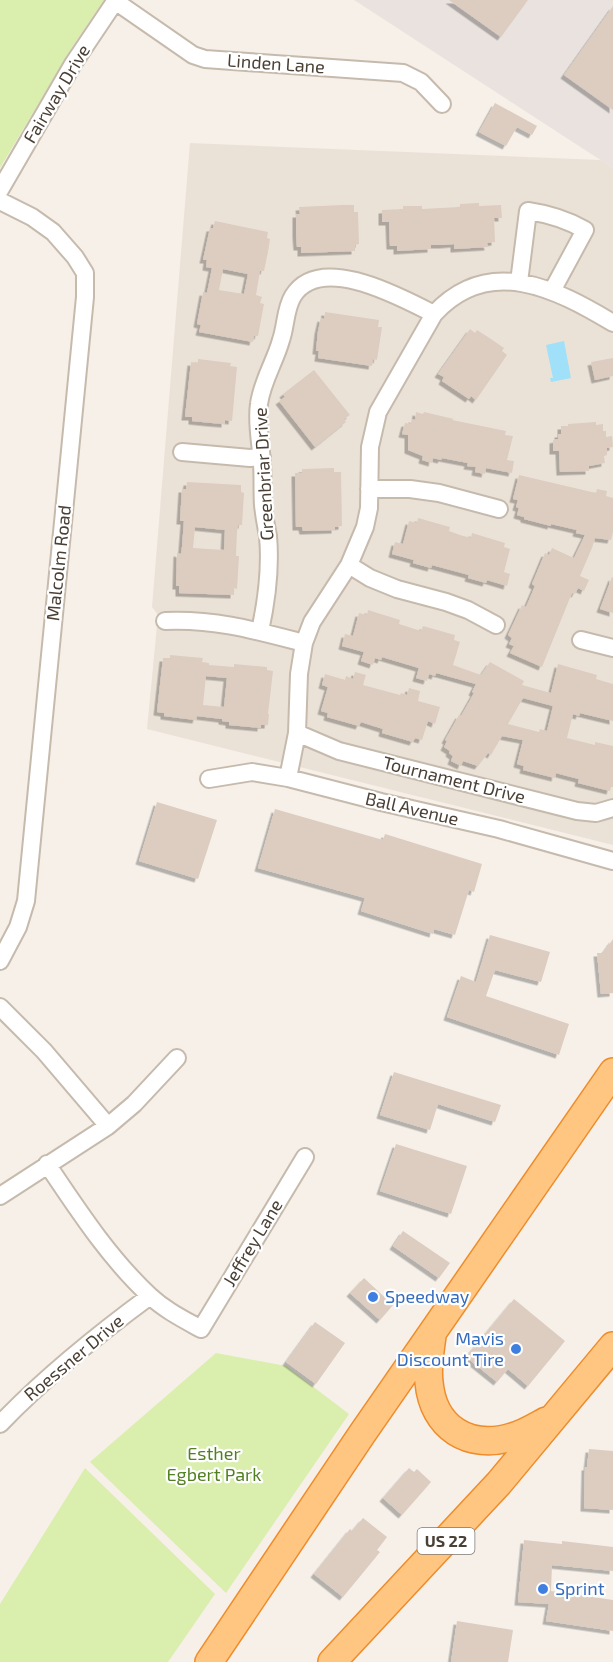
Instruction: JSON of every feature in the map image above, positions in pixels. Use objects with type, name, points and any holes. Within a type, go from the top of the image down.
[{"type":"highway","points":[[209,1662],[224,1650],[362,1434],[613,1072]]},
{"type":"highway","points":[[433,1331],[428,1374],[431,1397],[442,1419],[457,1433],[479,1441],[500,1440],[522,1434],[555,1417]]},
{"type":"highway","name":"US 22","points":[[332,1662],[449,1538],[555,1417],[613,1346]]},
{"type":"street","name":"Linden Lane","points":[[116,1],[193,56],[205,59],[403,73],[421,82],[442,104]]},
{"type":"street","name":"Fairway Drive","points":[[0,190],[73,64],[116,1]]},
{"type":"street","name":"Malcolm Road","points":[[0,201],[32,217],[52,232],[75,257],[85,273],[85,297],[26,901],[18,927],[0,961]]},
{"type":"street","points":[[519,282],[528,211],[547,214],[570,221],[585,230],[552,291]]},
{"type":"street","name":"Greenbriar Drive","points":[[260,631],[269,580],[268,537],[262,494],[259,406],[263,386],[281,343],[288,305],[293,295],[312,280],[348,279],[379,286],[435,314]]},
{"type":"street","points":[[288,778],[297,733],[299,674],[304,644],[317,613],[349,565],[365,527],[369,507],[370,447],[378,412],[435,314],[447,300],[463,290],[483,284],[519,282],[552,291],[613,323]]},
{"type":"street","points":[[182,452],[262,457]]},
{"type":"street","points":[[369,489],[410,489],[439,493],[499,509]]},
{"type":"street","points":[[349,565],[370,578],[397,589],[447,602],[496,625]]},
{"type":"street","points":[[165,621],[194,620],[226,623],[304,644]]},
{"type":"street","points":[[580,640],[613,648]]},
{"type":"street","name":"Tournament Drive","points":[[297,733],[339,751],[577,811],[596,813],[613,808]]},
{"type":"street","name":"Ball Avenue","points":[[209,779],[252,772],[288,778],[499,829],[613,861]]},
{"type":"street","points":[[0,1007],[44,1051],[108,1126]]},
{"type":"street","points":[[0,1196],[108,1126],[134,1104],[177,1058]]},
{"type":"street","name":"Jeffrey Lane","points":[[150,1296],[169,1311],[201,1329],[305,1157]]},
{"type":"street","points":[[47,1164],[93,1233],[150,1296]]},
{"type":"street","name":"Roessner Drive","points":[[0,1424],[96,1335],[150,1296]]},
{"type":"shaded area","points":[[354,0],[613,0],[613,168],[582,148]]},
{"type":"shaded area","points":[[190,143],[601,160],[613,168],[613,845],[147,729],[158,615],[152,607]]},
{"type":"green space","points":[[0,0],[104,0],[73,46],[0,168]]},
{"type":"green space","name":"Esther Egbert Park","points":[[216,1353],[286,1366],[349,1414],[226,1593],[90,1462]]},
{"type":"green space","points":[[85,1468],[215,1594],[168,1662],[0,1662],[0,1604]]},
{"type":"water","points":[[564,341],[571,378],[551,382],[550,378],[553,378],[546,345]]},
{"type":"building","points":[[449,0],[528,0],[501,37]]},
{"type":"building","points":[[613,6],[613,110],[564,75]]},
{"type":"building","points":[[495,103],[537,126],[532,135],[517,127],[506,146],[479,132]]},
{"type":"building","points":[[479,203],[479,206],[501,205],[502,218],[494,218],[495,242],[487,243],[488,247],[454,249],[454,244],[431,245],[431,249],[397,251],[397,246],[390,246],[389,222],[382,222],[382,210],[403,209],[403,206],[422,206],[422,209],[460,207],[460,204]]},
{"type":"building","points":[[354,205],[354,212],[358,212],[359,244],[355,245],[355,251],[301,253],[301,247],[297,247],[296,234],[296,214],[300,214],[299,207]]},
{"type":"building","points":[[215,221],[268,232],[267,238],[270,239],[268,252],[264,271],[260,271],[256,295],[262,297],[260,303],[264,304],[258,336],[254,336],[253,342],[199,332],[201,325],[197,324],[203,292],[207,293],[212,268],[206,267],[207,260],[203,260],[210,228],[213,228]],"holes":[[[223,269],[248,274],[244,294],[219,290]]]},
{"type":"building","points":[[325,312],[379,320],[378,327],[382,327],[377,360],[373,359],[372,366],[318,358],[319,351],[316,351],[318,331]]},
{"type":"building","points":[[470,329],[475,333],[477,330],[504,348],[502,351],[507,355],[476,400],[471,396],[469,399],[442,381],[444,377],[438,374]]},
{"type":"building","points":[[613,358],[613,376],[595,380],[591,362]]},
{"type":"building","points":[[198,359],[231,363],[230,366],[237,367],[232,421],[225,420],[225,424],[212,423],[192,421],[192,417],[185,417],[191,362],[198,363]]},
{"type":"building","points":[[314,370],[350,415],[344,419],[346,422],[315,447],[279,401],[285,397],[283,394]]},
{"type":"building","points":[[416,412],[506,431],[505,435],[513,436],[507,460],[514,461],[512,473],[486,468],[485,474],[475,472],[476,467],[467,466],[468,463],[442,458],[441,460],[433,458],[432,463],[422,460],[423,456],[408,450],[408,435],[402,434],[405,423],[411,424],[412,419],[415,420]]},
{"type":"building","points":[[596,422],[596,425],[603,424],[606,437],[612,436],[613,447],[607,448],[607,455],[604,456],[605,463],[589,466],[589,471],[560,472],[559,451],[553,451],[553,440],[558,439],[558,434],[561,434],[561,426]]},
{"type":"building","points":[[334,468],[334,472],[341,472],[342,526],[335,527],[335,530],[303,531],[302,527],[296,527],[295,473],[302,473],[302,469]]},
{"type":"building","points":[[519,475],[596,493],[597,489],[607,491],[606,496],[613,498],[611,540],[595,538],[580,576],[589,580],[584,591],[578,588],[575,594],[572,593],[542,667],[510,653],[514,646],[509,644],[512,638],[508,635],[522,605],[526,607],[535,586],[532,584],[545,553],[549,555],[552,548],[574,558],[585,535],[576,533],[577,530],[551,524],[551,526],[517,515],[518,500],[513,499]]},
{"type":"building","points":[[187,482],[241,485],[241,492],[244,493],[242,525],[238,525],[237,532],[236,556],[239,556],[237,589],[234,588],[234,595],[179,593],[179,586],[176,586],[177,553],[181,554],[184,521],[180,521],[182,489],[186,489]],"holes":[[[195,527],[225,530],[224,550],[193,548]]]},
{"type":"building","points":[[418,518],[450,527],[449,531],[460,535],[471,538],[472,533],[505,543],[504,547],[510,549],[504,572],[510,574],[507,586],[487,580],[486,583],[468,578],[469,575],[432,565],[431,568],[420,565],[413,563],[414,560],[392,554],[395,542],[403,544],[409,521],[417,523]]},
{"type":"building","points":[[613,578],[613,613],[600,609]]},
{"type":"building","points":[[368,610],[400,620],[399,624],[421,631],[423,626],[455,635],[454,640],[460,642],[453,665],[481,675],[490,662],[524,681],[522,685],[551,693],[558,664],[597,675],[596,679],[613,684],[613,721],[580,713],[579,716],[573,714],[567,738],[595,745],[595,742],[613,746],[613,787],[610,791],[578,783],[579,779],[556,773],[555,778],[523,770],[524,766],[517,764],[523,740],[502,736],[491,755],[488,753],[478,766],[463,761],[461,766],[451,761],[453,756],[444,747],[447,741],[445,740],[474,693],[472,692],[476,684],[436,673],[435,676],[429,674],[427,681],[416,678],[419,668],[382,657],[381,660],[375,658],[373,665],[361,661],[364,652],[342,646],[345,634],[353,636],[359,613],[367,615]],"holes":[[[523,698],[553,706],[547,731],[540,729],[539,732],[508,724]]]},
{"type":"building","points":[[170,655],[203,658],[202,662],[209,663],[209,665],[234,667],[234,664],[267,667],[267,670],[273,671],[268,725],[261,725],[261,728],[229,725],[229,722],[222,721],[222,719],[197,716],[196,720],[164,716],[164,713],[157,712],[163,658],[170,658]],"holes":[[[206,676],[227,678],[224,707],[203,705]]]},
{"type":"building","points":[[355,672],[366,675],[363,685],[400,695],[401,693],[407,695],[409,688],[420,691],[418,701],[440,707],[435,724],[428,721],[422,740],[415,738],[413,742],[382,733],[383,729],[361,722],[359,726],[327,717],[328,713],[321,711],[328,687],[322,685],[325,674],[345,680],[346,676],[353,679]]},
{"type":"building","points":[[157,802],[217,820],[198,879],[139,861]]},
{"type":"building","points":[[275,809],[383,840],[385,834],[482,864],[474,892],[469,890],[455,935],[434,929],[433,934],[361,911],[365,898],[258,868]]},
{"type":"building","points":[[490,935],[550,952],[541,982],[495,970],[486,996],[569,1024],[559,1055],[447,1017],[461,976],[476,982]]},
{"type":"building","points":[[613,939],[613,993],[601,994],[597,953],[603,953]]},
{"type":"building","points":[[394,1072],[501,1105],[495,1122],[438,1104],[430,1130],[380,1115]]},
{"type":"building","points":[[396,1144],[467,1166],[451,1214],[380,1191]]},
{"type":"building","points":[[403,1231],[450,1263],[439,1278],[393,1246]]},
{"type":"building","points":[[364,1278],[393,1305],[380,1320],[350,1293]]},
{"type":"building","name":"Mavis Discount Tire","points":[[514,1299],[565,1341],[528,1386],[508,1369],[497,1382],[466,1357]]},
{"type":"building","points":[[315,1322],[345,1343],[316,1384],[286,1362]]},
{"type":"building","points":[[589,1449],[613,1451],[613,1510],[584,1508],[585,1467],[587,1467]]},
{"type":"building","points":[[409,1468],[414,1472],[417,1469],[431,1482],[402,1515],[383,1498]]},
{"type":"building","points":[[363,1518],[387,1537],[377,1550],[380,1552],[343,1597],[314,1574],[350,1529],[352,1531]]},
{"type":"building","points":[[524,1540],[562,1544],[562,1541],[613,1547],[613,1571],[552,1565],[551,1591],[613,1600],[613,1631],[546,1621],[549,1604],[518,1602]]},
{"type":"building","points":[[457,1621],[513,1630],[508,1662],[451,1662]]},
{"type":"place","name":"Speedway","points":[[373,1297]]},
{"type":"place","name":"Mavis Discount Tire","points":[[516,1349]]},
{"type":"place","name":"Sprint","points":[[543,1589]]}]
